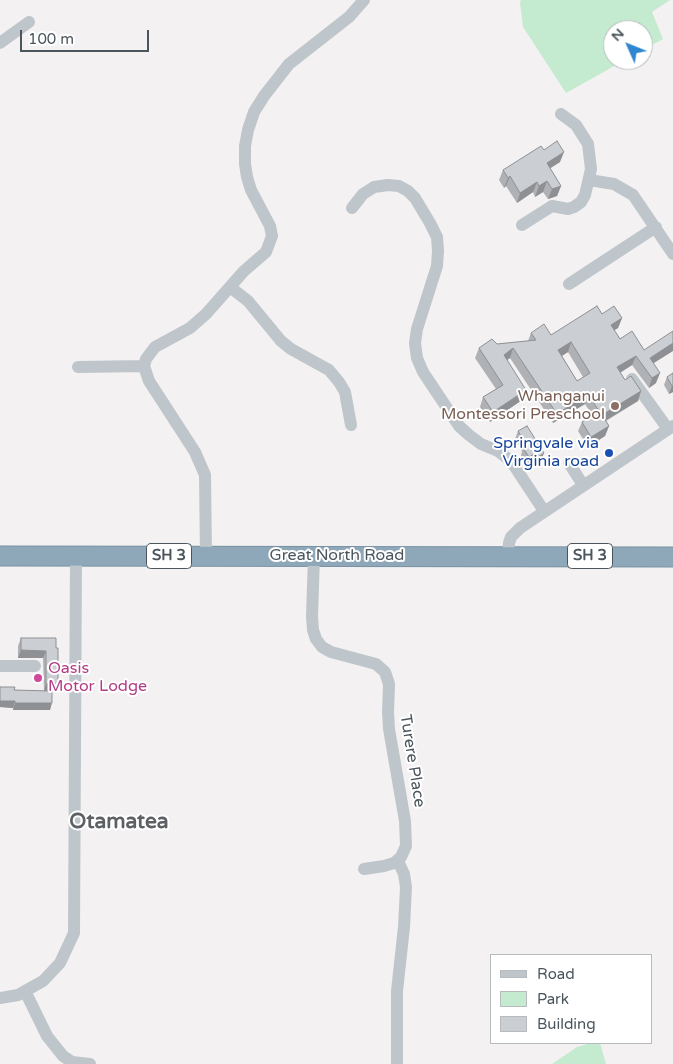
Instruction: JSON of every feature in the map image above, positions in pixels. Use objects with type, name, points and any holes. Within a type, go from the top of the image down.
[{"type":"highway","name":"Great North Road","points":[[0,556],[673,557]]},
{"type":"street","points":[[206,556],[205,475],[195,452],[149,381],[144,366],[146,359],[155,347],[190,328],[206,314],[244,271],[266,252],[272,236],[270,226],[251,190],[247,177],[245,146],[254,112],[289,64],[349,17],[364,0]]},
{"type":"street","points":[[0,42],[30,22]]},
{"type":"street","points":[[522,225],[552,206],[562,209],[574,207],[585,196],[591,169],[588,144],[576,125],[561,114]]},
{"type":"street","points":[[589,180],[614,184],[625,189],[640,203],[673,254]]},
{"type":"street","points":[[352,208],[363,194],[374,187],[399,186],[415,198],[437,237],[438,251],[437,266],[417,329],[415,344],[417,358],[459,426],[481,444],[511,461],[544,510]]},
{"type":"street","points":[[569,284],[656,228]]},
{"type":"street","points":[[230,287],[248,301],[281,340],[292,349],[329,370],[345,392],[351,425]]},
{"type":"street","points":[[78,367],[144,366]]},
{"type":"street","points":[[508,556],[511,537],[520,528],[544,510],[670,428],[631,377]]},
{"type":"street","points":[[569,463],[583,485]]},
{"type":"street","points":[[0,998],[18,995],[43,981],[60,963],[74,933],[76,556]]},
{"type":"street","name":"Turere Place","points":[[314,556],[312,616],[316,639],[322,647],[331,652],[376,664],[385,672],[390,684],[389,729],[407,838],[404,852],[398,861]]},
{"type":"street","points":[[0,666],[35,666]]},
{"type":"street","points":[[364,868],[384,866],[398,861],[404,874],[406,887],[404,927],[397,991],[397,1064]]},
{"type":"street","points":[[25,991],[47,1036],[63,1056],[72,1062],[90,1064]]},
{"type":"green space","points":[[521,0],[670,0],[652,12],[663,39],[653,44],[653,20],[603,20],[603,70],[607,70],[566,93],[523,27]]},
{"type":"green space","points":[[588,1044],[600,1044],[606,1064],[552,1064],[577,1047]]},
{"type":"building","points":[[557,141],[564,152],[547,163],[561,186],[552,189],[547,181],[539,186],[537,182],[520,193],[510,176],[508,178],[503,170],[541,146],[544,150]]},
{"type":"building","points":[[597,306],[602,314],[614,306],[622,318],[611,325],[620,339],[632,331],[644,350],[673,331],[673,343],[650,358],[660,373],[652,378],[636,356],[617,367],[625,380],[631,376],[641,391],[602,415],[609,426],[591,437],[582,422],[599,411],[588,394],[557,414],[513,348],[504,355],[526,390],[493,412],[483,397],[503,385],[479,348],[492,339],[497,344],[536,340],[531,333],[544,324],[551,335]],"holes":[[[571,342],[590,373],[577,381],[558,350]]]},
{"type":"building","points":[[673,373],[673,386],[672,386],[667,377]]},
{"type":"building","points":[[527,426],[544,453],[538,457],[536,453],[529,457],[523,448],[527,446],[518,431]]},
{"type":"building","points":[[21,638],[56,638],[56,648],[58,648],[58,683],[46,684],[46,651],[21,650]]},
{"type":"building","points":[[0,687],[15,687],[14,690],[52,691],[52,703],[0,701]]},
{"type":"place","name":"Whanganui Montessori Preschool","points":[[615,406]]},
{"type":"place","name":"Springvale via Virginia road","points":[[609,453]]},
{"type":"place","name":"Oasis Motor Lodge","points":[[38,678]]},
{"type":"district","name":"Otamatea","points":[[119,822]]}]
